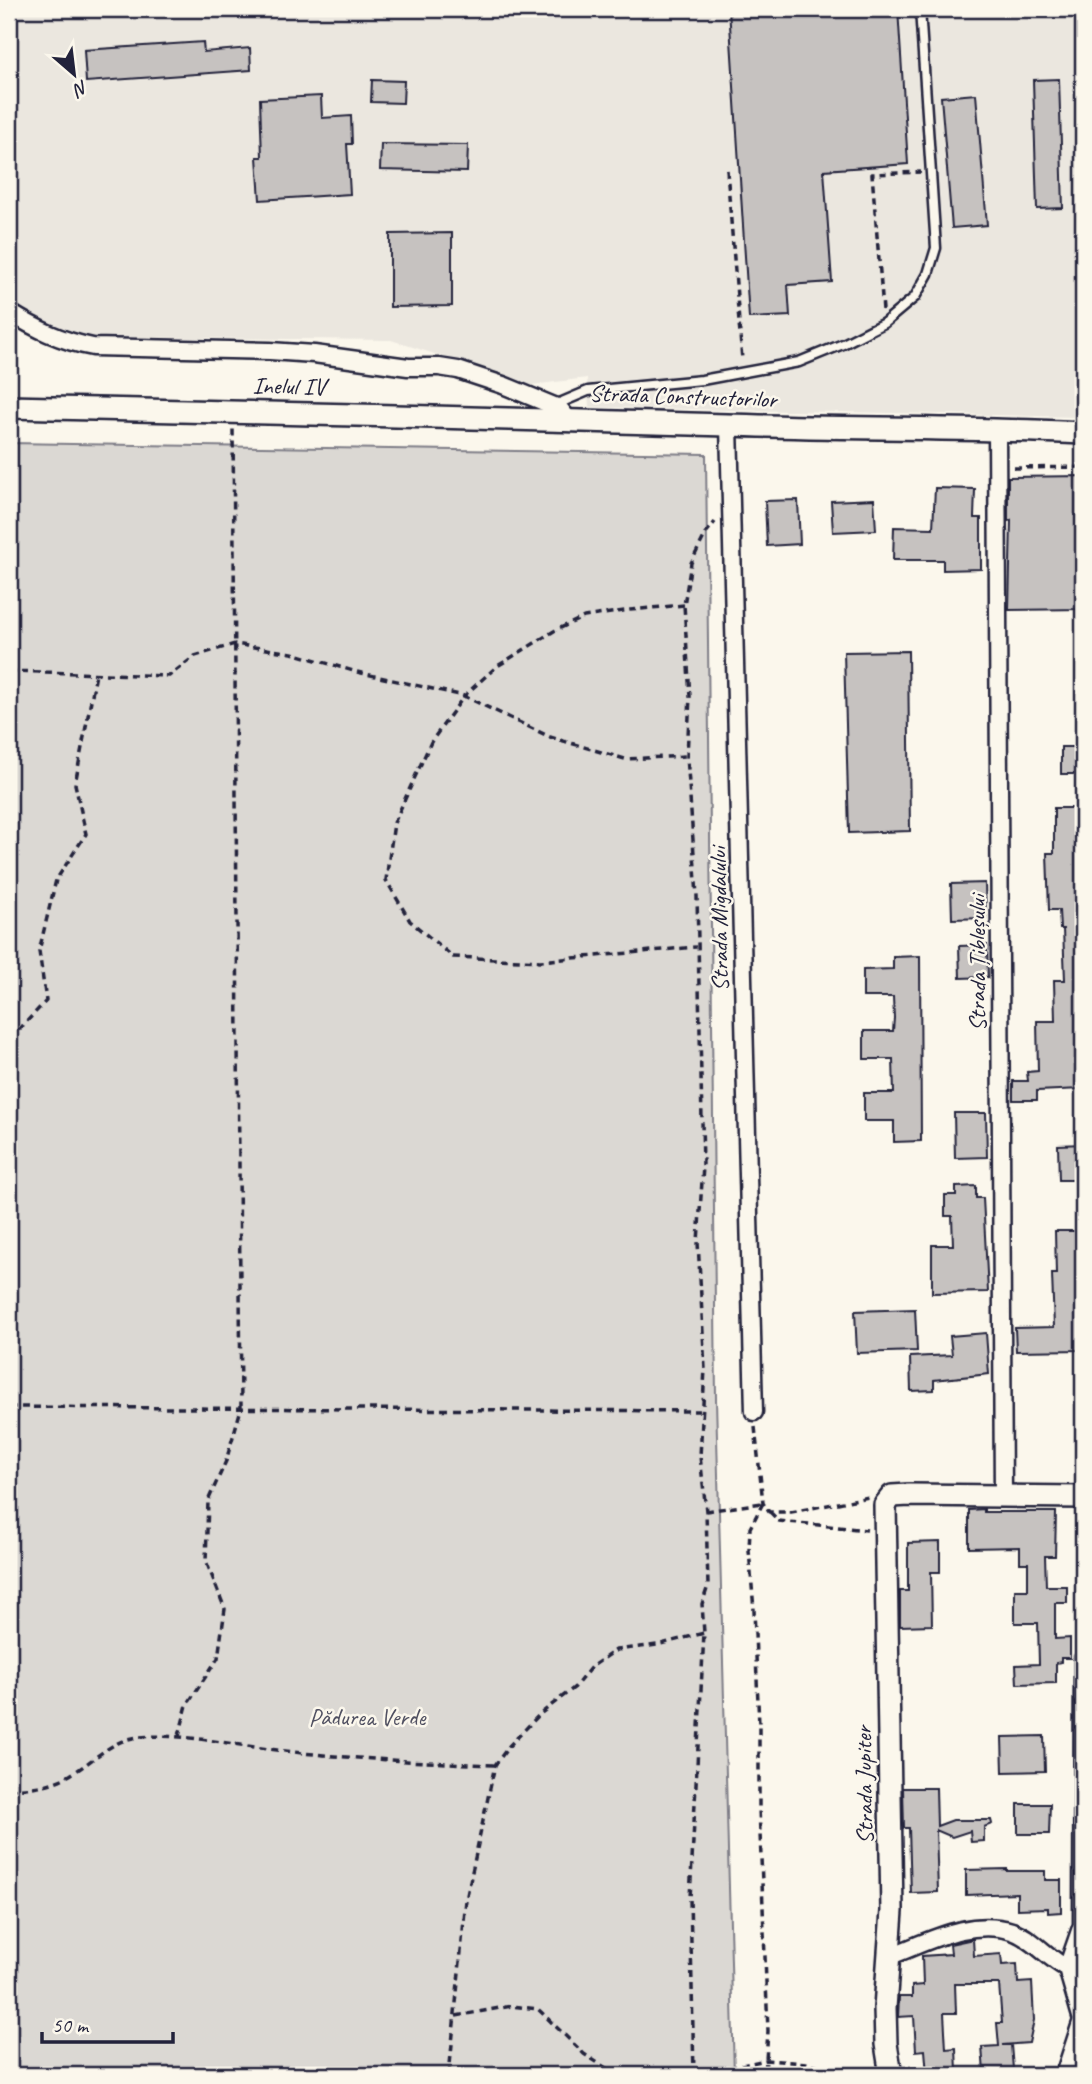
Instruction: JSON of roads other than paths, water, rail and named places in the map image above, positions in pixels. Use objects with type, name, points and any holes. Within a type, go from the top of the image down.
[{"type":"main road","name":"Inelul IV","points":[[9,407],[561,412]]},
{"type":"main road","name":"Strada Constructorilor","points":[[561,412],[729,425],[1083,433]]},
{"type":"main road","name":"Strada Jupiter","points":[[891,2075],[886,2044],[885,2008],[892,1911],[885,1505],[892,1496],[1003,1497]]},
{"type":"main road","points":[[1003,1497],[1083,1497]]},
{"type":"street","name":"Strada Constructorilor","points":[[9,312],[43,332],[69,342],[93,347],[314,354],[384,365],[458,370],[503,385],[561,412]]},
{"type":"street","name":"Strada Migdalului","points":[[729,425],[754,1412]]},
{"type":"street","name":"Strada Țibleșului","points":[[997,429],[1003,1497]]},
{"type":"street","points":[[1067,1968],[1082,1925],[1083,1660]]},
{"type":"street","points":[[890,1956],[938,1936],[976,1927],[1012,1931],[1036,1944],[1067,1968],[1083,2020],[1064,2075]]},
{"type":"lane","points":[[561,412],[588,391],[702,380],[799,362],[884,323],[915,297],[928,274],[936,248],[920,9]]},
{"type":"park label","name":"Pădurea Verde","points":[[367,1717]]}]
